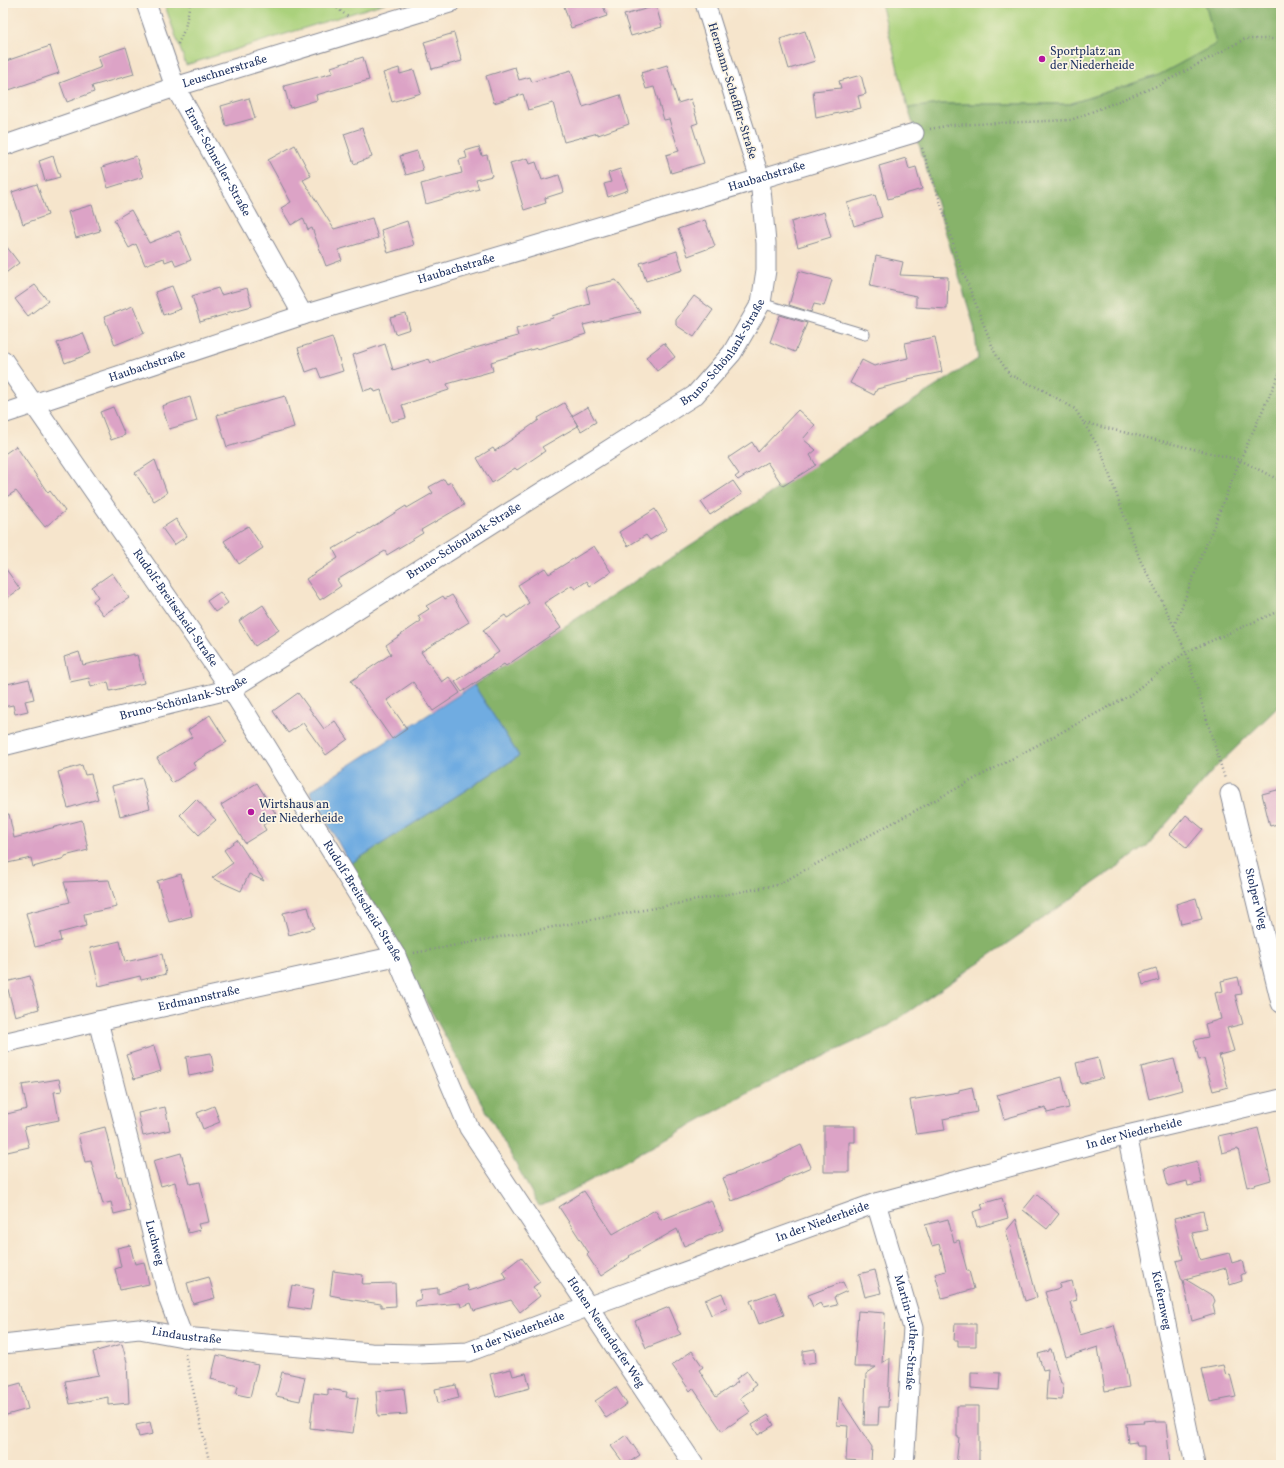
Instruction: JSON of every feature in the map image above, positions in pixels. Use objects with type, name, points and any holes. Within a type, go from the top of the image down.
[{"type":"street","name":"Ernst-Schneller-Straße","points":[[146,3],[175,88],[303,316]]},
{"type":"street","name":"Leuschnerstraße","points":[[3,146],[175,88],[450,3]]},
{"type":"street","name":"Hermann-Scheffler-Straße","points":[[705,3],[760,179]]},
{"type":"street","name":"Haubachstraße","points":[[3,414],[303,316],[914,133]]},
{"type":"street","name":"Bruno-Schönlank-Straße","points":[[3,746],[231,690],[695,395],[732,353],[761,303],[766,270],[766,243],[760,179]]},
{"type":"street","name":"Rudolf-Breitscheid-Straße","points":[[3,360],[231,690],[396,956],[468,1128],[517,1201]]},
{"type":"street","name":"Stolper Weg","points":[[1230,794],[1281,1003]]},
{"type":"street","name":"Erdmannstraße","points":[[3,1043],[396,956]]},
{"type":"street","name":"Luchweg","points":[[98,1021],[169,1300],[183,1337]]},
{"type":"street","name":"In der Niederheide","points":[[371,1353],[416,1354],[468,1352],[587,1307],[876,1203],[1127,1135],[1281,1099]]},
{"type":"street","name":"Kiefernweg","points":[[1127,1135],[1195,1465]]},
{"type":"street","name":"Hohen Neuendorfer Weg","points":[[517,1201],[694,1465]]},
{"type":"street","name":"Martin-Luther-Straße","points":[[876,1203],[913,1328],[904,1465]]},
{"type":"street","name":"Lindaustraße","points":[[3,1344],[139,1329],[183,1337],[371,1353]]},
{"type":"lane","points":[[761,303],[865,334]]},
{"type":"path","points":[[169,68],[185,28],[190,3]]},
{"type":"path","points":[[914,133],[951,125],[1072,120],[1159,85],[1245,39],[1281,39]]},
{"type":"path","points":[[914,133],[918,135],[940,198],[956,254],[995,353],[1010,375],[1044,390],[1075,409],[1101,451],[1140,560],[1186,652],[1230,794]]},
{"type":"path","points":[[1174,627],[1240,460],[1281,370]]},
{"type":"path","points":[[1084,423],[1240,460],[1281,480]]},
{"type":"path","points":[[396,956],[777,885],[1127,697],[1186,652],[1281,610]]},
{"type":"path","points":[[183,1337],[210,1465]]},
{"type":"green space","points":[[164,3],[385,3],[186,65]]},
{"type":"green space","name":"Sportplatz an der Niederheide","points":[[881,3],[1205,3],[1217,44],[1159,75],[1069,104],[941,104],[908,108]]},
{"type":"green space","points":[[1205,3],[1281,3],[1281,704],[1215,768],[1146,847],[888,1026],[765,1084],[551,1202],[539,1206],[350,864],[519,756],[474,685],[978,359],[974,326],[908,108],[941,104],[1069,104],[1159,75],[1216,44]]},
{"type":"water","points":[[474,685],[519,756],[350,864],[310,791]]},
{"type":"building","points":[[563,3],[602,3],[607,16],[571,28]]},
{"type":"building","points":[[656,6],[662,27],[631,36],[624,15]]},
{"type":"building","points":[[805,31],[815,61],[789,69],[780,39]]},
{"type":"building","points":[[454,33],[462,61],[432,69],[424,42]]},
{"type":"building","points":[[50,46],[59,73],[3,92],[3,62]]},
{"type":"building","points":[[126,47],[134,74],[92,86],[94,92],[67,102],[60,83],[102,67],[98,56]]},
{"type":"building","points":[[363,57],[369,80],[316,95],[317,100],[290,108],[284,86],[333,73],[331,67]]},
{"type":"building","points":[[667,65],[678,103],[691,99],[698,123],[692,125],[704,163],[671,173],[666,155],[679,151],[669,119],[664,120],[654,87],[646,89],[641,73]]},
{"type":"building","points":[[515,67],[519,80],[530,77],[532,82],[571,70],[583,107],[620,95],[629,124],[598,135],[598,133],[564,142],[553,103],[528,110],[523,94],[494,103],[486,76]]},
{"type":"building","points":[[399,68],[400,74],[414,70],[421,93],[392,102],[383,73]]},
{"type":"building","points":[[861,75],[866,94],[858,96],[861,108],[816,118],[813,91],[841,88],[839,81]]},
{"type":"building","points":[[249,98],[255,118],[226,126],[221,106]]},
{"type":"building","points":[[362,128],[372,157],[354,164],[344,134]]},
{"type":"building","points":[[295,145],[311,176],[303,180],[334,229],[372,218],[378,238],[338,250],[342,260],[326,266],[312,228],[308,230],[303,218],[291,225],[281,208],[291,202],[268,160]]},
{"type":"building","points":[[479,147],[482,156],[487,155],[492,176],[476,180],[479,189],[426,204],[421,184],[462,173],[459,160],[467,158],[465,151]]},
{"type":"building","points":[[417,151],[423,170],[406,175],[400,156]]},
{"type":"building","points":[[53,156],[60,177],[45,181],[39,161]]},
{"type":"building","points":[[136,156],[143,177],[108,188],[102,167]]},
{"type":"building","points":[[528,158],[530,164],[536,162],[542,180],[559,175],[564,192],[545,198],[546,203],[524,210],[510,163]]},
{"type":"building","points":[[906,158],[909,169],[916,167],[922,189],[888,199],[879,166]]},
{"type":"building","points":[[620,169],[628,190],[608,197],[604,184],[611,182],[608,173]]},
{"type":"building","points":[[37,184],[48,215],[23,224],[12,192]]},
{"type":"building","points":[[875,195],[882,217],[854,226],[847,203]]},
{"type":"building","points":[[92,205],[100,231],[76,238],[68,212]]},
{"type":"building","points":[[131,210],[149,243],[179,231],[191,260],[176,266],[173,259],[165,262],[164,258],[145,265],[136,244],[129,248],[114,220]]},
{"type":"building","points":[[824,212],[831,237],[798,247],[791,222]]},
{"type":"building","points":[[705,220],[715,246],[688,256],[678,229]]},
{"type":"building","points":[[407,221],[414,245],[388,253],[381,230]]},
{"type":"building","points":[[3,242],[19,263],[3,275]]},
{"type":"building","points":[[677,251],[683,270],[646,281],[640,263]]},
{"type":"building","points":[[876,256],[903,262],[900,275],[948,277],[947,309],[916,307],[916,296],[870,286]]},
{"type":"building","points":[[799,271],[832,280],[824,306],[814,304],[811,312],[789,305]]},
{"type":"building","points":[[616,280],[640,312],[583,325],[586,334],[491,362],[493,371],[447,384],[449,390],[402,405],[406,418],[391,422],[381,390],[375,392],[373,388],[364,391],[353,355],[385,344],[393,370],[429,359],[431,363],[454,354],[518,336],[516,329],[553,318],[552,316],[590,304],[586,287]]},
{"type":"building","points":[[35,285],[48,301],[28,316],[15,299]]},
{"type":"building","points":[[172,286],[181,309],[163,315],[155,292]]},
{"type":"building","points":[[218,288],[221,295],[247,288],[252,306],[200,322],[192,296]]},
{"type":"building","points":[[694,296],[713,310],[694,337],[676,325],[676,320]]},
{"type":"building","points":[[133,306],[144,333],[115,345],[104,317]]},
{"type":"building","points":[[406,314],[410,329],[395,334],[390,318]]},
{"type":"building","points":[[780,315],[807,323],[795,352],[770,342]]},
{"type":"building","points":[[83,333],[91,353],[65,363],[57,343]]},
{"type":"building","points":[[332,337],[343,371],[321,378],[317,368],[306,372],[298,348]]},
{"type":"building","points":[[935,337],[942,372],[908,379],[909,381],[877,389],[874,395],[850,383],[862,360],[874,366],[908,358],[905,343]]},
{"type":"building","points":[[664,343],[675,357],[657,371],[646,357]]},
{"type":"building","points":[[285,396],[294,427],[227,447],[217,415]]},
{"type":"building","points":[[190,397],[197,421],[169,429],[162,406]]},
{"type":"building","points":[[564,403],[578,426],[542,447],[545,451],[517,470],[515,468],[492,483],[477,458],[493,448],[495,451],[539,420],[538,418]]},
{"type":"building","points":[[113,407],[125,435],[111,440],[100,412]]},
{"type":"building","points":[[588,407],[596,422],[581,431],[572,416]]},
{"type":"building","points":[[798,410],[815,425],[803,439],[816,450],[810,455],[816,465],[783,486],[767,462],[738,480],[735,477],[739,474],[728,458],[752,442],[758,452]]},
{"type":"building","points":[[16,446],[48,493],[50,491],[65,511],[45,527],[16,491],[3,499],[3,455]]},
{"type":"building","points":[[155,460],[167,493],[154,501],[135,473]]},
{"type":"building","points":[[444,479],[447,484],[451,482],[464,505],[421,530],[423,533],[387,555],[385,551],[337,580],[341,586],[320,600],[306,579],[338,558],[333,549],[360,533],[361,534],[406,506],[407,508],[433,493],[429,487]]},
{"type":"building","points":[[733,481],[742,494],[710,515],[701,502]]},
{"type":"building","points":[[655,509],[667,529],[650,540],[646,535],[628,546],[619,532]]},
{"type":"building","points":[[176,519],[187,536],[174,545],[162,528]]},
{"type":"building","points":[[248,526],[263,548],[239,564],[224,541]]},
{"type":"building","points":[[594,546],[611,572],[590,586],[587,581],[575,589],[572,585],[544,603],[561,628],[506,666],[504,664],[462,692],[455,682],[499,652],[483,630],[505,615],[507,618],[509,617],[529,603],[518,585],[545,568],[549,574]]},
{"type":"building","points":[[3,565],[20,589],[3,601]]},
{"type":"building","points":[[112,573],[129,598],[103,615],[93,601],[98,597],[92,587]]},
{"type":"building","points":[[220,592],[228,603],[215,612],[207,601]]},
{"type":"building","points":[[452,595],[469,622],[421,652],[442,682],[449,677],[460,693],[433,711],[413,682],[387,700],[407,729],[392,739],[351,681],[391,654],[386,645],[421,621],[418,616],[429,609],[426,606],[443,596],[445,599]]},
{"type":"building","points":[[263,605],[279,630],[255,646],[239,621]]},
{"type":"building","points":[[79,652],[83,665],[134,654],[134,656],[137,655],[144,683],[110,691],[108,682],[91,687],[89,678],[70,682],[64,657]]},
{"type":"building","points":[[29,679],[34,699],[25,701],[28,711],[15,714],[13,705],[3,707],[3,685]]},
{"type":"building","points":[[298,693],[324,729],[335,721],[348,739],[326,755],[303,723],[288,733],[273,711]]},
{"type":"building","points":[[210,715],[227,742],[193,763],[196,768],[172,783],[157,758],[192,737],[188,730]]},
{"type":"building","points":[[82,765],[85,775],[91,774],[98,799],[68,808],[58,772]]},
{"type":"building","points":[[142,778],[150,808],[120,816],[112,786]]},
{"type":"building","points":[[257,783],[277,816],[263,825],[266,830],[245,843],[221,805]]},
{"type":"building","points":[[1281,789],[1281,823],[1270,826],[1262,794]]},
{"type":"building","points":[[196,799],[216,820],[199,835],[180,815]]},
{"type":"building","points":[[9,814],[14,838],[82,820],[88,850],[33,867],[31,858],[3,864],[3,815]]},
{"type":"building","points":[[1186,815],[1203,829],[1187,848],[1170,834]]},
{"type":"building","points":[[237,840],[264,881],[249,874],[241,891],[212,878],[233,863],[224,850]]},
{"type":"building","points":[[181,874],[192,916],[169,922],[157,881]]},
{"type":"building","points":[[109,880],[117,907],[84,914],[86,926],[59,933],[61,941],[35,947],[26,913],[70,902],[64,882]]},
{"type":"building","points":[[1196,898],[1202,919],[1181,924],[1176,904]]},
{"type":"building","points":[[308,907],[314,928],[289,935],[283,913]]},
{"type":"building","points":[[120,941],[125,962],[162,954],[166,974],[141,980],[140,976],[99,986],[90,948]]},
{"type":"building","points":[[1156,968],[1159,980],[1143,985],[1140,973]]},
{"type":"building","points":[[30,976],[39,1009],[15,1016],[6,982]]},
{"type":"building","points":[[1238,977],[1242,994],[1235,995],[1243,1024],[1227,1028],[1234,1051],[1219,1055],[1228,1087],[1213,1091],[1204,1059],[1199,1060],[1194,1040],[1208,1037],[1205,1024],[1221,1019],[1215,993],[1223,991],[1221,981]]},
{"type":"building","points":[[154,1046],[161,1071],[134,1079],[126,1055]]},
{"type":"building","points":[[211,1053],[214,1071],[189,1076],[186,1057]]},
{"type":"building","points":[[1098,1058],[1103,1078],[1081,1084],[1076,1063]]},
{"type":"building","points":[[1174,1059],[1182,1090],[1149,1099],[1141,1067]]},
{"type":"building","points":[[1062,1077],[1069,1108],[1047,1113],[1046,1107],[1004,1119],[997,1095]]},
{"type":"building","points":[[59,1079],[62,1091],[54,1092],[59,1120],[24,1127],[29,1147],[3,1153],[3,1115],[27,1109],[22,1085]]},
{"type":"building","points":[[972,1087],[977,1112],[943,1119],[945,1130],[916,1134],[910,1100],[959,1092],[959,1090]]},
{"type":"building","points":[[214,1106],[220,1122],[203,1129],[197,1113]]},
{"type":"building","points":[[165,1107],[170,1130],[143,1136],[138,1113]]},
{"type":"building","points":[[824,1126],[855,1126],[855,1142],[849,1142],[849,1172],[824,1172]]},
{"type":"building","points":[[105,1127],[117,1177],[121,1176],[130,1210],[114,1214],[111,1202],[103,1204],[91,1161],[85,1162],[78,1134]]},
{"type":"building","points":[[1258,1128],[1271,1180],[1247,1187],[1238,1149],[1222,1153],[1218,1136],[1232,1133],[1232,1135]]},
{"type":"building","points":[[801,1145],[811,1167],[783,1179],[783,1181],[732,1201],[723,1178],[772,1159]]},
{"type":"building","points":[[181,1153],[190,1184],[200,1182],[209,1222],[198,1224],[200,1230],[188,1233],[175,1182],[161,1186],[153,1161]]},
{"type":"building","points":[[1197,1161],[1202,1183],[1188,1186],[1187,1181],[1168,1186],[1164,1169]]},
{"type":"building","points":[[584,1191],[613,1234],[655,1210],[661,1220],[711,1200],[723,1230],[684,1246],[677,1229],[629,1256],[630,1257],[601,1276],[587,1255],[589,1253],[559,1207]]},
{"type":"building","points":[[1036,1194],[1059,1214],[1047,1229],[1023,1210]]},
{"type":"building","points":[[1002,1198],[1008,1218],[977,1227],[973,1212],[983,1209],[981,1204]]},
{"type":"building","points":[[1203,1211],[1207,1229],[1192,1232],[1200,1260],[1229,1253],[1232,1263],[1242,1260],[1245,1273],[1241,1275],[1242,1281],[1230,1285],[1226,1268],[1185,1279],[1213,1296],[1215,1301],[1213,1305],[1215,1314],[1192,1321],[1183,1280],[1176,1261],[1183,1259],[1174,1218]]},
{"type":"building","points":[[948,1219],[954,1242],[959,1240],[967,1271],[969,1271],[974,1289],[942,1298],[935,1274],[946,1271],[939,1244],[932,1246],[925,1225]]},
{"type":"building","points":[[1016,1219],[1037,1297],[1025,1301],[1006,1231]]},
{"type":"building","points":[[130,1245],[135,1264],[144,1262],[149,1284],[120,1290],[115,1269],[121,1267],[117,1248]]},
{"type":"building","points":[[521,1257],[540,1282],[533,1287],[540,1296],[520,1312],[511,1300],[474,1311],[471,1303],[461,1307],[460,1303],[416,1307],[415,1301],[421,1299],[420,1290],[438,1288],[438,1294],[467,1285],[469,1291],[507,1279],[502,1272]]},
{"type":"building","points":[[875,1270],[881,1293],[865,1297],[859,1274]]},
{"type":"building","points":[[333,1271],[363,1275],[362,1284],[395,1283],[396,1306],[381,1307],[381,1304],[340,1298],[330,1295]]},
{"type":"building","points":[[209,1277],[215,1298],[193,1304],[187,1283]]},
{"type":"building","points":[[1072,1281],[1077,1300],[1070,1302],[1080,1335],[1114,1325],[1125,1363],[1129,1387],[1105,1391],[1098,1347],[1066,1357],[1045,1292],[1060,1288],[1059,1284]]},
{"type":"building","points":[[843,1282],[847,1291],[834,1297],[837,1305],[823,1308],[820,1303],[813,1307],[808,1295]]},
{"type":"building","points":[[292,1285],[314,1289],[310,1310],[288,1307]]},
{"type":"building","points":[[775,1292],[784,1315],[759,1324],[750,1301]]},
{"type":"building","points":[[722,1293],[728,1308],[711,1315],[705,1300]]},
{"type":"building","points":[[669,1307],[678,1328],[677,1329],[681,1334],[646,1348],[635,1321]]},
{"type":"building","points":[[858,1311],[885,1313],[882,1363],[890,1358],[888,1407],[879,1407],[878,1425],[864,1425],[866,1374],[876,1367],[854,1367]]},
{"type":"building","points":[[955,1324],[976,1324],[976,1346],[958,1346],[958,1340],[954,1340]]},
{"type":"building","points":[[122,1344],[127,1362],[129,1403],[108,1405],[108,1397],[70,1404],[65,1381],[99,1375],[93,1352]]},
{"type":"building","points":[[815,1349],[816,1362],[803,1364],[803,1351]]},
{"type":"building","points":[[1049,1349],[1051,1349],[1061,1383],[1063,1383],[1062,1400],[1046,1399],[1048,1369],[1043,1370],[1038,1354],[1049,1351]]},
{"type":"building","points":[[692,1351],[703,1367],[699,1370],[716,1397],[738,1382],[736,1379],[747,1371],[756,1385],[752,1388],[753,1389],[740,1398],[750,1412],[722,1431],[693,1388],[690,1391],[672,1365]]},
{"type":"building","points":[[217,1355],[258,1365],[250,1397],[236,1394],[238,1386],[211,1379]]},
{"type":"building","points":[[1223,1365],[1226,1375],[1230,1374],[1236,1397],[1210,1402],[1202,1369]]},
{"type":"building","points":[[511,1369],[513,1376],[526,1373],[530,1388],[496,1397],[490,1374]]},
{"type":"building","points":[[282,1372],[305,1377],[300,1401],[276,1396]]},
{"type":"building","points":[[971,1372],[1000,1373],[999,1390],[971,1388]]},
{"type":"building","points":[[21,1383],[28,1409],[3,1416],[3,1388]]},
{"type":"building","points":[[456,1385],[459,1398],[438,1403],[435,1389]]},
{"type":"building","points":[[616,1387],[627,1404],[606,1418],[595,1401]]},
{"type":"building","points":[[404,1388],[407,1414],[378,1416],[376,1391]]},
{"type":"building","points":[[328,1389],[347,1392],[346,1397],[358,1398],[353,1433],[310,1428],[314,1393],[328,1395]]},
{"type":"building","points":[[839,1397],[872,1447],[871,1462],[846,1460],[848,1426],[837,1425]]},
{"type":"building","points":[[957,1406],[979,1406],[979,1465],[956,1465],[959,1437],[957,1437]]},
{"type":"building","points":[[768,1415],[774,1425],[758,1435],[752,1425]]},
{"type":"building","points":[[1156,1420],[1156,1422],[1166,1422],[1170,1465],[1144,1465],[1144,1446],[1137,1446],[1136,1442],[1128,1443],[1126,1424],[1144,1423],[1143,1421]]},
{"type":"building","points":[[150,1422],[153,1434],[139,1437],[136,1425]]},
{"type":"building","points":[[626,1435],[640,1455],[625,1465],[611,1446]]},
{"type":"place","name":"Sportplatz an der Niederheide","points":[[1042,59]]},
{"type":"place","name":"Wirtshaus an der Niederheide","points":[[251,812]]}]
